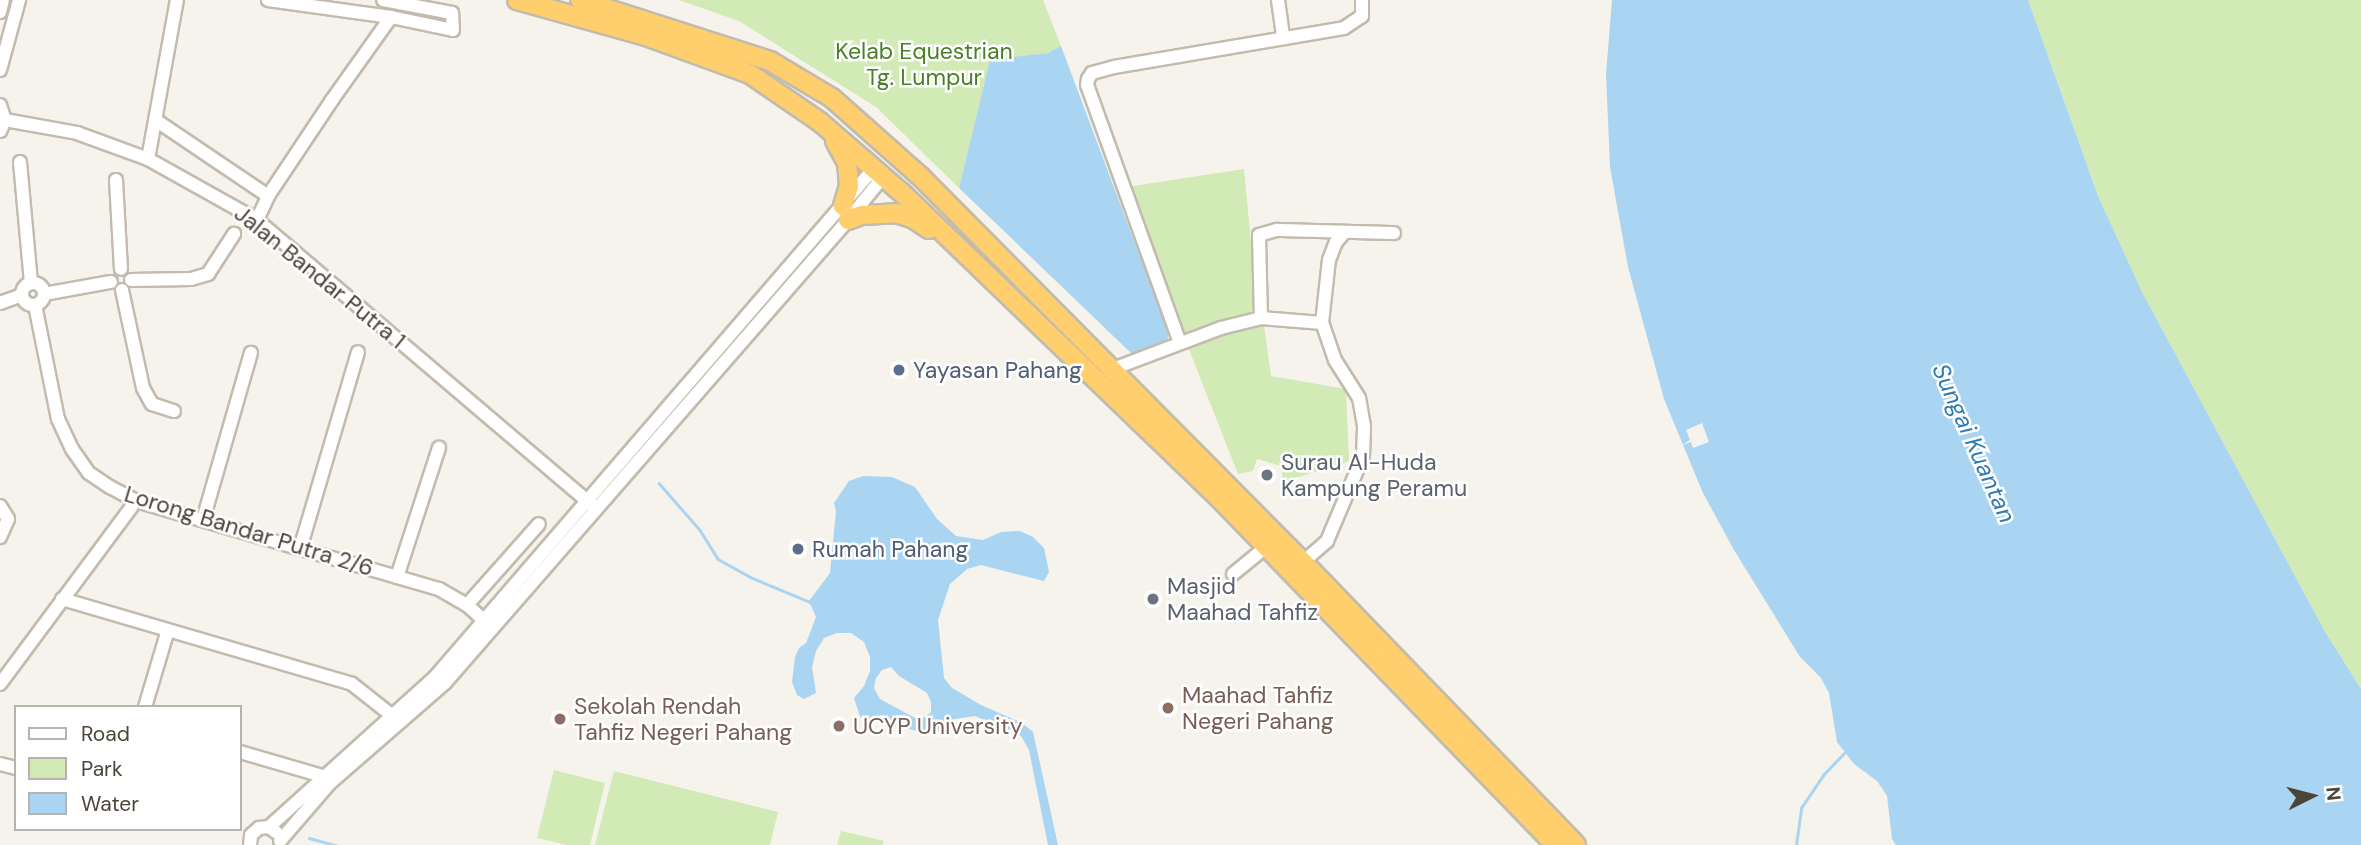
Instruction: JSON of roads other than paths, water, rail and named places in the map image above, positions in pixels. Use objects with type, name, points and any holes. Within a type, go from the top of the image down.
[{"type":"highway","points":[[517,0],[646,36],[750,74],[820,122],[880,173],[959,247],[1266,547],[1555,845]]},
{"type":"highway","points":[[580,0],[770,61],[832,99],[922,177],[1110,370],[1303,562],[1576,845]]},
{"type":"highway","points":[[611,0],[645,21]]},
{"type":"highway","points":[[753,56],[764,71],[825,107],[874,148],[880,173]]},
{"type":"highway","points":[[820,122],[847,163],[849,186],[846,213],[896,213],[914,219],[959,247]]},
{"type":"highway","points":[[880,173],[889,171],[900,174],[987,257],[1005,262]]},
{"type":"street","points":[[0,12],[3,0]]},
{"type":"street","points":[[0,70],[19,0]]},
{"type":"street","points":[[148,159],[177,0]]},
{"type":"street","points":[[268,0],[309,2],[453,30],[452,13],[383,0]]},
{"type":"street","points":[[1278,0],[1283,37]]},
{"type":"street","points":[[1180,343],[1087,85],[1088,79],[1092,73],[1114,67],[1345,28],[1362,16],[1362,0]]},
{"type":"street","points":[[257,220],[268,196],[391,17]]},
{"type":"street","points":[[0,105],[2,126]]},
{"type":"street","points":[[157,121],[268,196]]},
{"type":"street","name":"Jalan Bandar Putra 1","points":[[2,126],[77,133],[148,159],[257,220],[592,504]]},
{"type":"street","points":[[20,162],[31,284]]},
{"type":"street","points":[[249,845],[254,831],[269,827],[322,776],[445,682],[488,625],[592,504],[846,213],[878,183],[880,173]]},
{"type":"street","points":[[117,180],[121,269]]},
{"type":"street","points":[[1261,318],[1259,235],[1277,230],[1343,234],[1394,233]]},
{"type":"street","points":[[121,269],[112,275],[111,282],[116,289],[127,285],[191,279],[208,274],[234,234]]},
{"type":"street","points":[[1303,562],[1322,548],[1333,531],[1363,456],[1359,398],[1335,360],[1322,323],[1329,260],[1336,242],[1343,234]]},
{"type":"street","points":[[121,269],[127,271],[143,388],[152,404],[174,411]]},
{"type":"street","points":[[44,294],[111,282]]},
{"type":"street","points":[[31,284],[39,286],[44,294],[42,300],[35,305],[25,302],[22,295],[25,287],[31,284]]},
{"type":"street","points":[[0,303],[22,295]]},
{"type":"street","name":"Lorong Bandar Putra 2/6","points":[[35,305],[58,419],[72,449],[89,472],[136,500],[439,589],[467,605],[488,625]]},
{"type":"street","points":[[1110,370],[1180,343],[1261,318],[1322,323]]},
{"type":"street","points":[[300,549],[358,352]]},
{"type":"street","points":[[203,520],[251,353]]},
{"type":"street","points":[[397,577],[439,448]]},
{"type":"street","points":[[0,684],[136,500]]},
{"type":"street","points":[[0,506],[8,519],[0,537]]},
{"type":"street","points":[[467,605],[540,524]]},
{"type":"street","points":[[1233,574],[1266,547]]},
{"type":"street","points":[[62,599],[352,684],[395,719]]},
{"type":"street","points":[[146,705],[168,630]]},
{"type":"street","points":[[279,843],[329,784],[395,719]]},
{"type":"street","points":[[242,752],[322,776]]},
{"type":"street","points":[[269,827],[276,832],[279,843]]},
{"type":"water","name":"Sungai Kuantan","points":[[1612,0],[2028,0],[2098,196],[2143,294],[2324,630],[2361,689],[2361,845],[1896,845],[1892,839],[1887,796],[1877,781],[1854,764],[1837,742],[1829,693],[1821,678],[1800,657],[1734,550],[1703,493],[1664,399],[1628,267],[1610,167],[1606,74]]},
{"type":"water","points":[[1061,46],[1169,334],[1166,344],[1132,354],[959,188],[990,60],[1048,53]]},
{"type":"water","points":[[863,476],[892,477],[915,487],[937,519],[956,536],[983,540],[1001,532],[1020,531],[1033,537],[1044,548],[1049,572],[1044,581],[981,565],[967,569],[950,584],[938,620],[944,678],[952,688],[981,705],[1022,723],[1033,732],[1058,845],[1048,845],[1029,750],[1021,736],[975,716],[955,719],[945,728],[929,734],[860,717],[854,698],[864,686],[870,671],[870,657],[864,642],[851,633],[837,633],[824,638],[816,651],[812,667],[816,693],[804,699],[797,695],[792,682],[795,657],[799,648],[806,643],[816,617],[809,601],[830,573],[836,511],[834,503],[849,481]],"holes":[[[891,667],[899,676],[927,693],[931,712],[925,717],[917,719],[880,699],[874,688],[876,678],[882,670]]]},
{"type":"waterway","points":[[659,483],[700,530],[718,559],[750,577],[810,602]]},
{"type":"waterway","points":[[1796,845],[1801,808],[1823,775],[1845,752]]},
{"type":"waterway","points":[[309,838],[336,845]]},
{"type":"place","name":"Yayasan Pahang","points":[[899,370]]},
{"type":"place","name":"Surau Al-Huda Kampung Peramu","points":[[1267,475]]},
{"type":"place","name":"Rumah Pahang","points":[[798,549]]},
{"type":"place","name":"Masjid Maahad Tahfiz","points":[[1153,599]]},
{"type":"place","name":"Maahad Tahfiz Negeri Pahang","points":[[1168,708]]},
{"type":"place","name":"Sekolah Rendah Tahfiz Negeri Pahang","points":[[560,719]]},
{"type":"place","name":"UCYP University","points":[[839,726]]},
{"type":"park label","name":"Kelab Equestrian Tg. Lumpur","points":[[924,64]]}]
